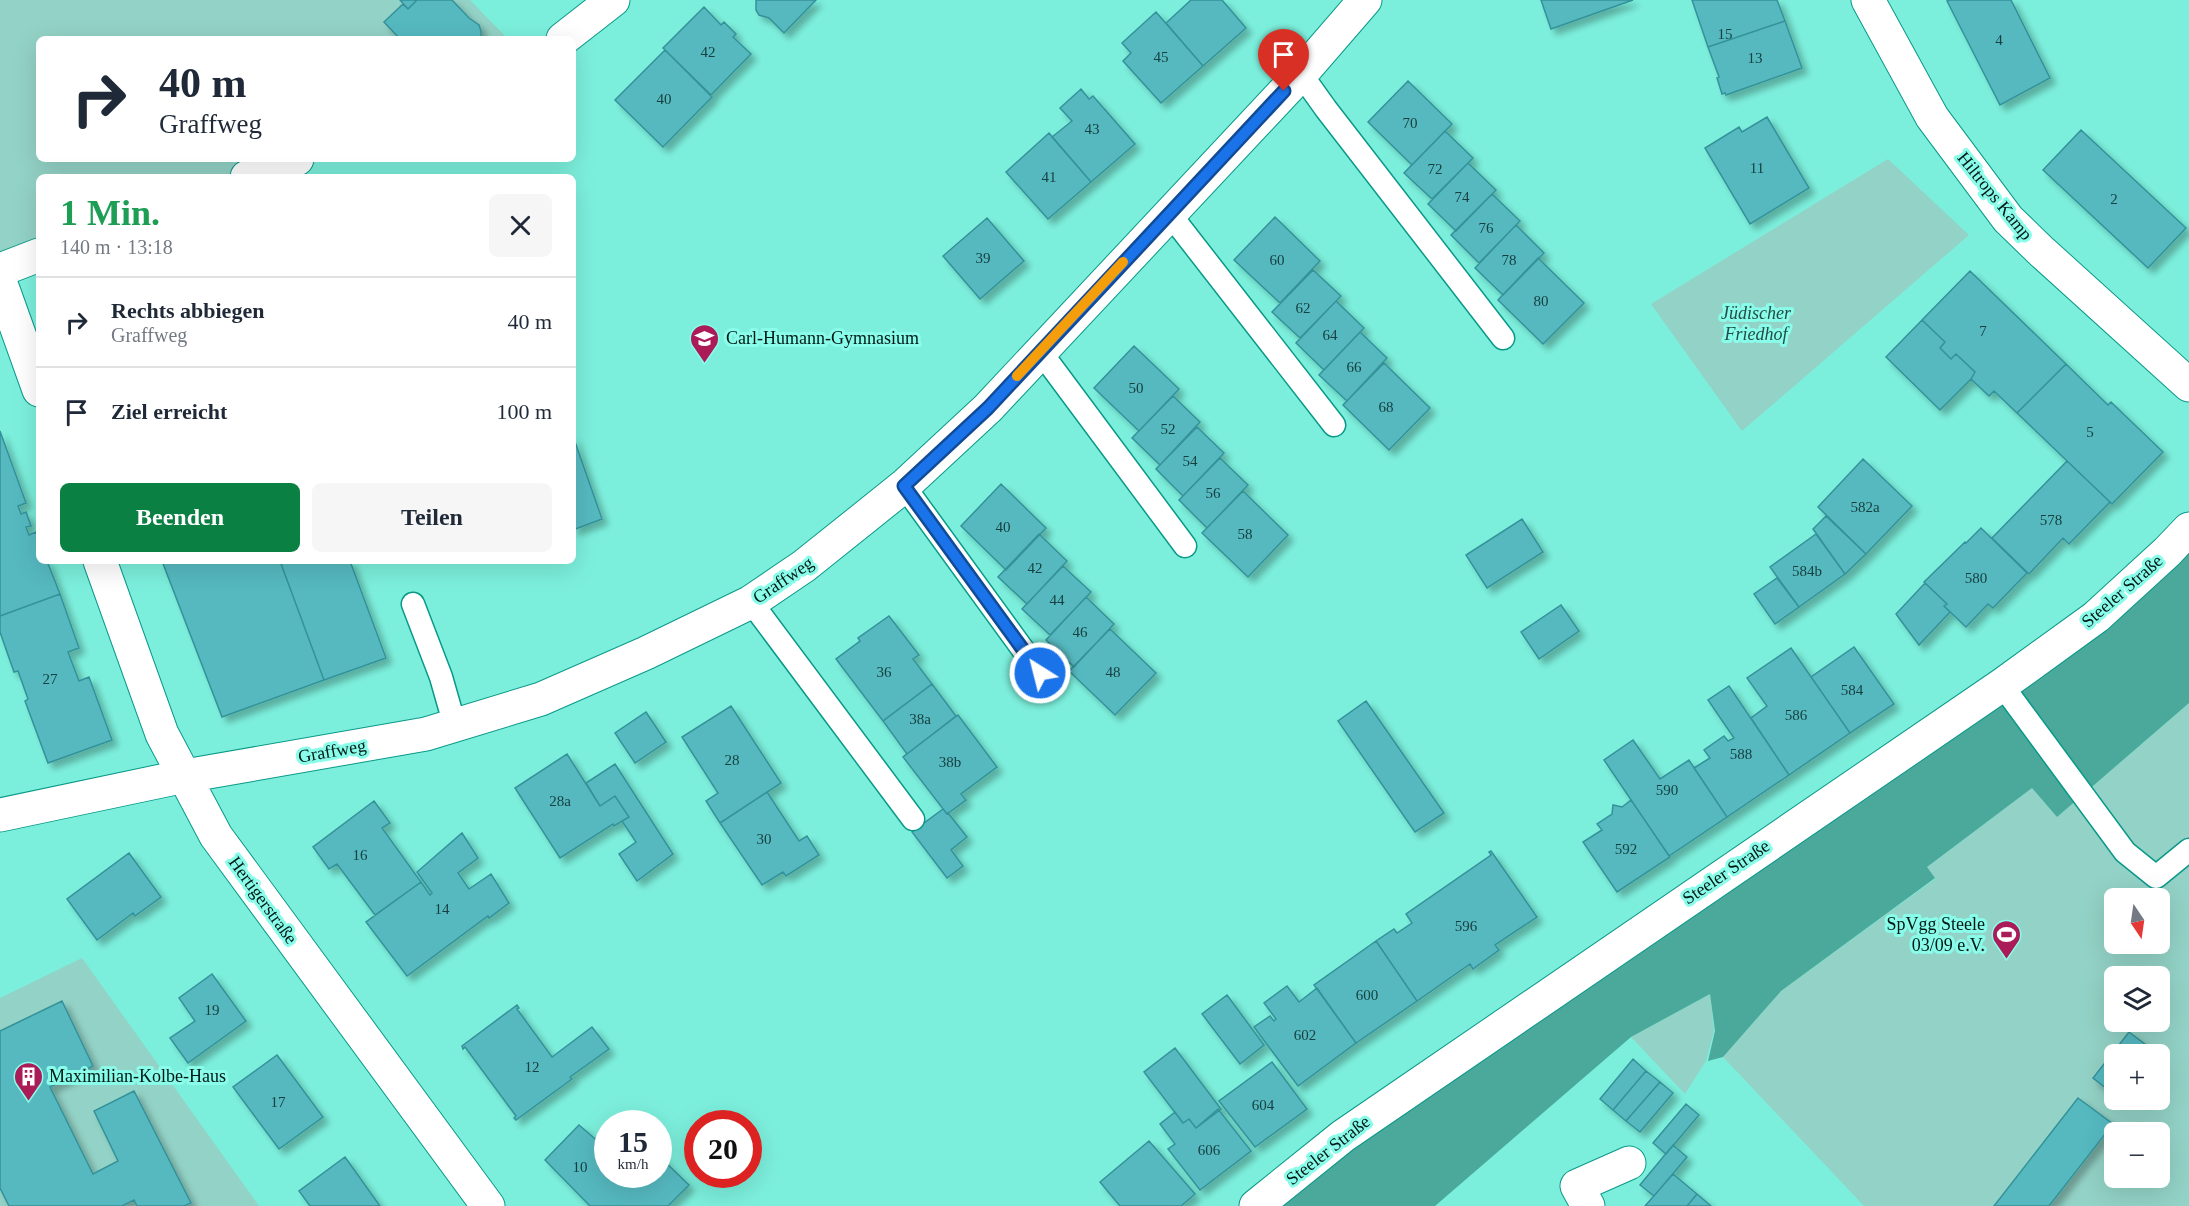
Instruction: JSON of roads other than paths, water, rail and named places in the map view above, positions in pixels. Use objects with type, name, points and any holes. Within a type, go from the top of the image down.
[{"type":"street","name":"Graffweg","points":[[0,815],[185,776],[415,736],[455,726],[541,699],[646,653],[751,602],[804,566],[904,486],[988,408],[1301,74],[1365,0]]},
{"type":"street","name":"Hiltrops Kamp","points":[[1868,0],[1932,117],[2008,219],[2189,385]]},
{"type":"street","points":[[566,36],[600,4]]},
{"type":"street","points":[[255,174],[289,162]]},
{"type":"street","points":[[0,270],[36,256]]},
{"type":"street","points":[[0,281],[36,382]]},
{"type":"street","name":"Steeler Straße","points":[[1256,1206],[1343,1136],[2002,685],[2096,617],[2168,552],[2189,529]]},
{"type":"street","name":"Hertigerstraße","points":[[101,564],[162,734],[216,836],[488,1206]]},
{"type":"street","points":[[1588,1206],[1577,1186],[1629,1163]]},
{"type":"lane","points":[[1301,74],[1503,338]]},
{"type":"lane","points":[[1169,213],[1334,425]]},
{"type":"lane","points":[[1040,351],[1185,546]]},
{"type":"lane","points":[[904,486],[1040,673]]},
{"type":"lane","points":[[751,602],[913,819]]},
{"type":"lane","points":[[413,604],[441,677],[455,726]]},
{"type":"lane","points":[[2002,685],[2125,852],[2156,877],[2189,850]]},
{"type":"place","name":"Carl-Humann-Gymnasium","points":[[705,364]]},
{"type":"place","name":"SpVgg Steele 03/09 e.V.","points":[[2006,960]]},
{"type":"place","name":"Maximilian-Kolbe-Haus","points":[[28,1102]]},
{"type":"park label","name":"Jüdischer Friedhof","points":[[1756,323]]}]
